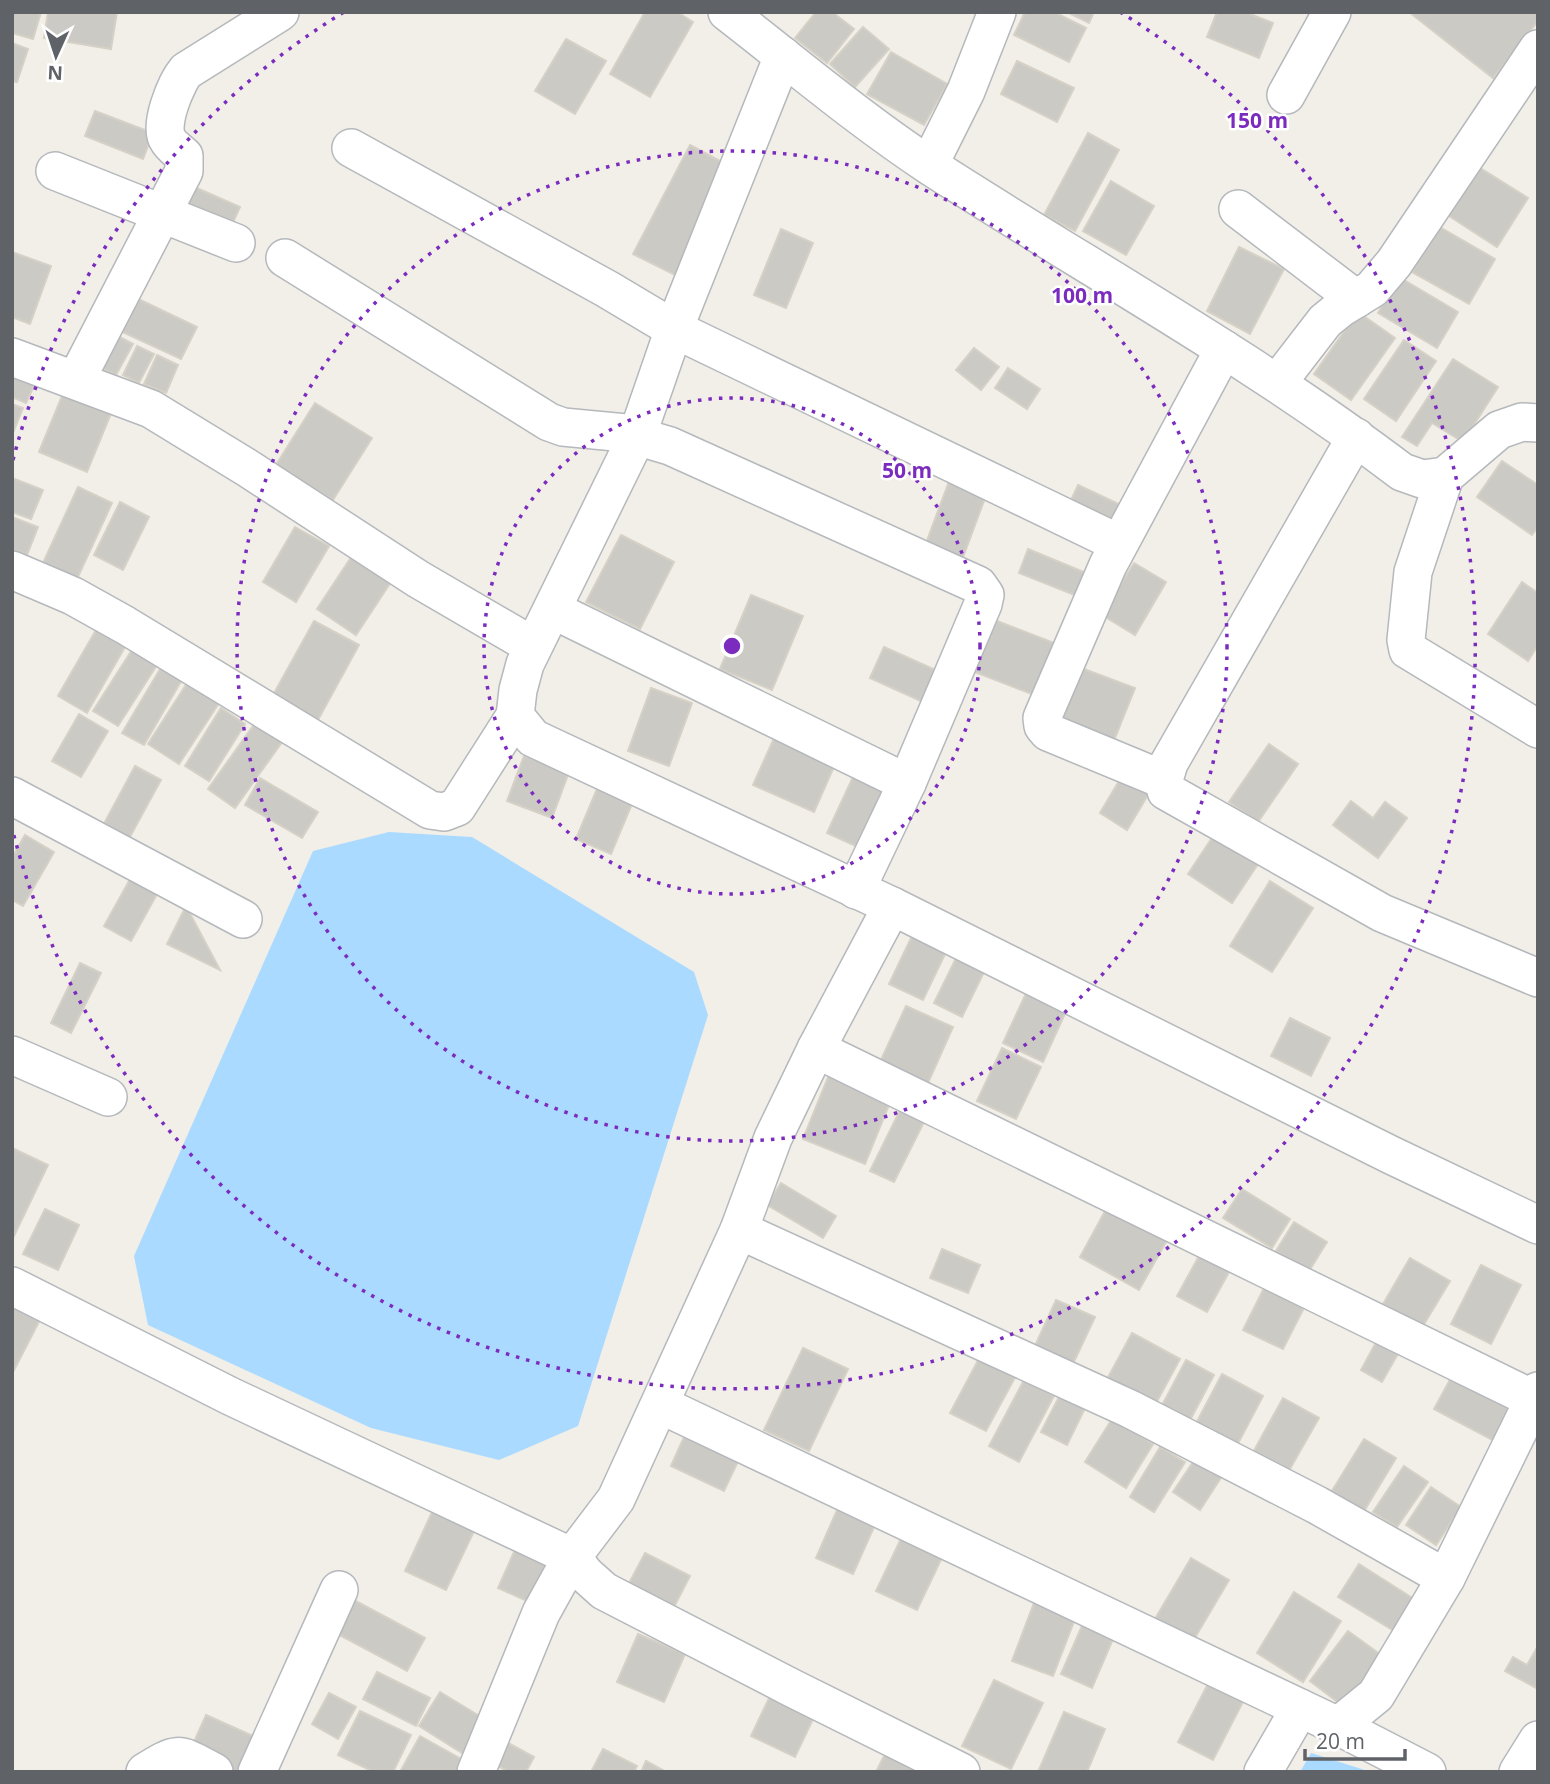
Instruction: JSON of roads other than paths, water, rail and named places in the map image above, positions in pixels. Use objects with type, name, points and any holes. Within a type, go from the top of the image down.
[{"type":"street","points":[[76,380],[185,164],[184,156],[168,140],[164,131],[180,79],[186,71],[280,12]]},
{"type":"street","points":[[727,12],[929,165],[1278,382],[1402,472],[1423,479],[1445,476]]},
{"type":"street","points":[[929,165],[966,91],[997,12]]},
{"type":"street","points":[[1286,95],[1332,12]]},
{"type":"street","points":[[1278,382],[1325,321],[1372,289],[1394,263],[1538,49]]},
{"type":"street","points":[[12,570],[73,596],[116,620],[430,810],[444,812],[457,807],[515,716],[524,664],[637,436],[674,329],[783,56]]},
{"type":"street","points":[[351,148],[607,289],[674,329],[1118,543]]},
{"type":"street","points":[[55,171],[236,243]]},
{"type":"street","points":[[1238,209],[1356,299]]},
{"type":"street","points":[[285,258],[549,422],[564,427],[637,436],[670,446],[978,585],[985,595],[983,604],[907,782],[856,890]]},
{"type":"street","points":[[1164,779],[1048,732],[1043,726],[1042,718],[1118,543],[1224,349]]},
{"type":"street","points":[[12,357],[144,406],[249,469],[418,579],[533,646]]},
{"type":"street","points":[[1538,423],[1522,422],[1499,430],[1445,476],[1413,572],[1406,640],[1408,650],[1538,729]]},
{"type":"street","points":[[1356,437],[1169,763],[1164,779],[1166,791],[1382,913],[1538,978]]},
{"type":"street","points":[[553,610],[907,782]]},
{"type":"street","points":[[515,716],[533,738],[891,906],[1391,1155],[1538,1225]]},
{"type":"street","points":[[12,796],[243,919]]},
{"type":"street","points":[[476,1772],[541,1613],[572,1557],[616,1499],[740,1230],[773,1138],[891,906]]},
{"type":"street","points":[[816,1049],[1535,1395],[1446,1578],[1376,1695],[1338,1726]]},
{"type":"street","points":[[12,1055],[108,1097]]},
{"type":"street","points":[[740,1230],[1130,1409],[1317,1506],[1446,1578]]},
{"type":"street","points":[[12,1286],[230,1396],[572,1557],[585,1574],[604,1591],[961,1772]]},
{"type":"street","points":[[661,1405],[1338,1726],[1427,1772]]},
{"type":"street","points":[[257,1772],[340,1590]]},
{"type":"street","points":[[1263,1772],[1300,1708]]},
{"type":"street","points":[[1518,1772],[1538,1741]]},
{"type":"street","points":[[145,1772],[170,1756],[179,1755],[214,1772]]},
{"type":"water","points":[[389,832],[472,837],[694,972],[708,1015],[578,1426],[499,1460],[371,1428],[148,1325],[134,1256],[313,851]]},
{"type":"water","points":[[1311,1753],[1371,1772],[1300,1772]]}]
